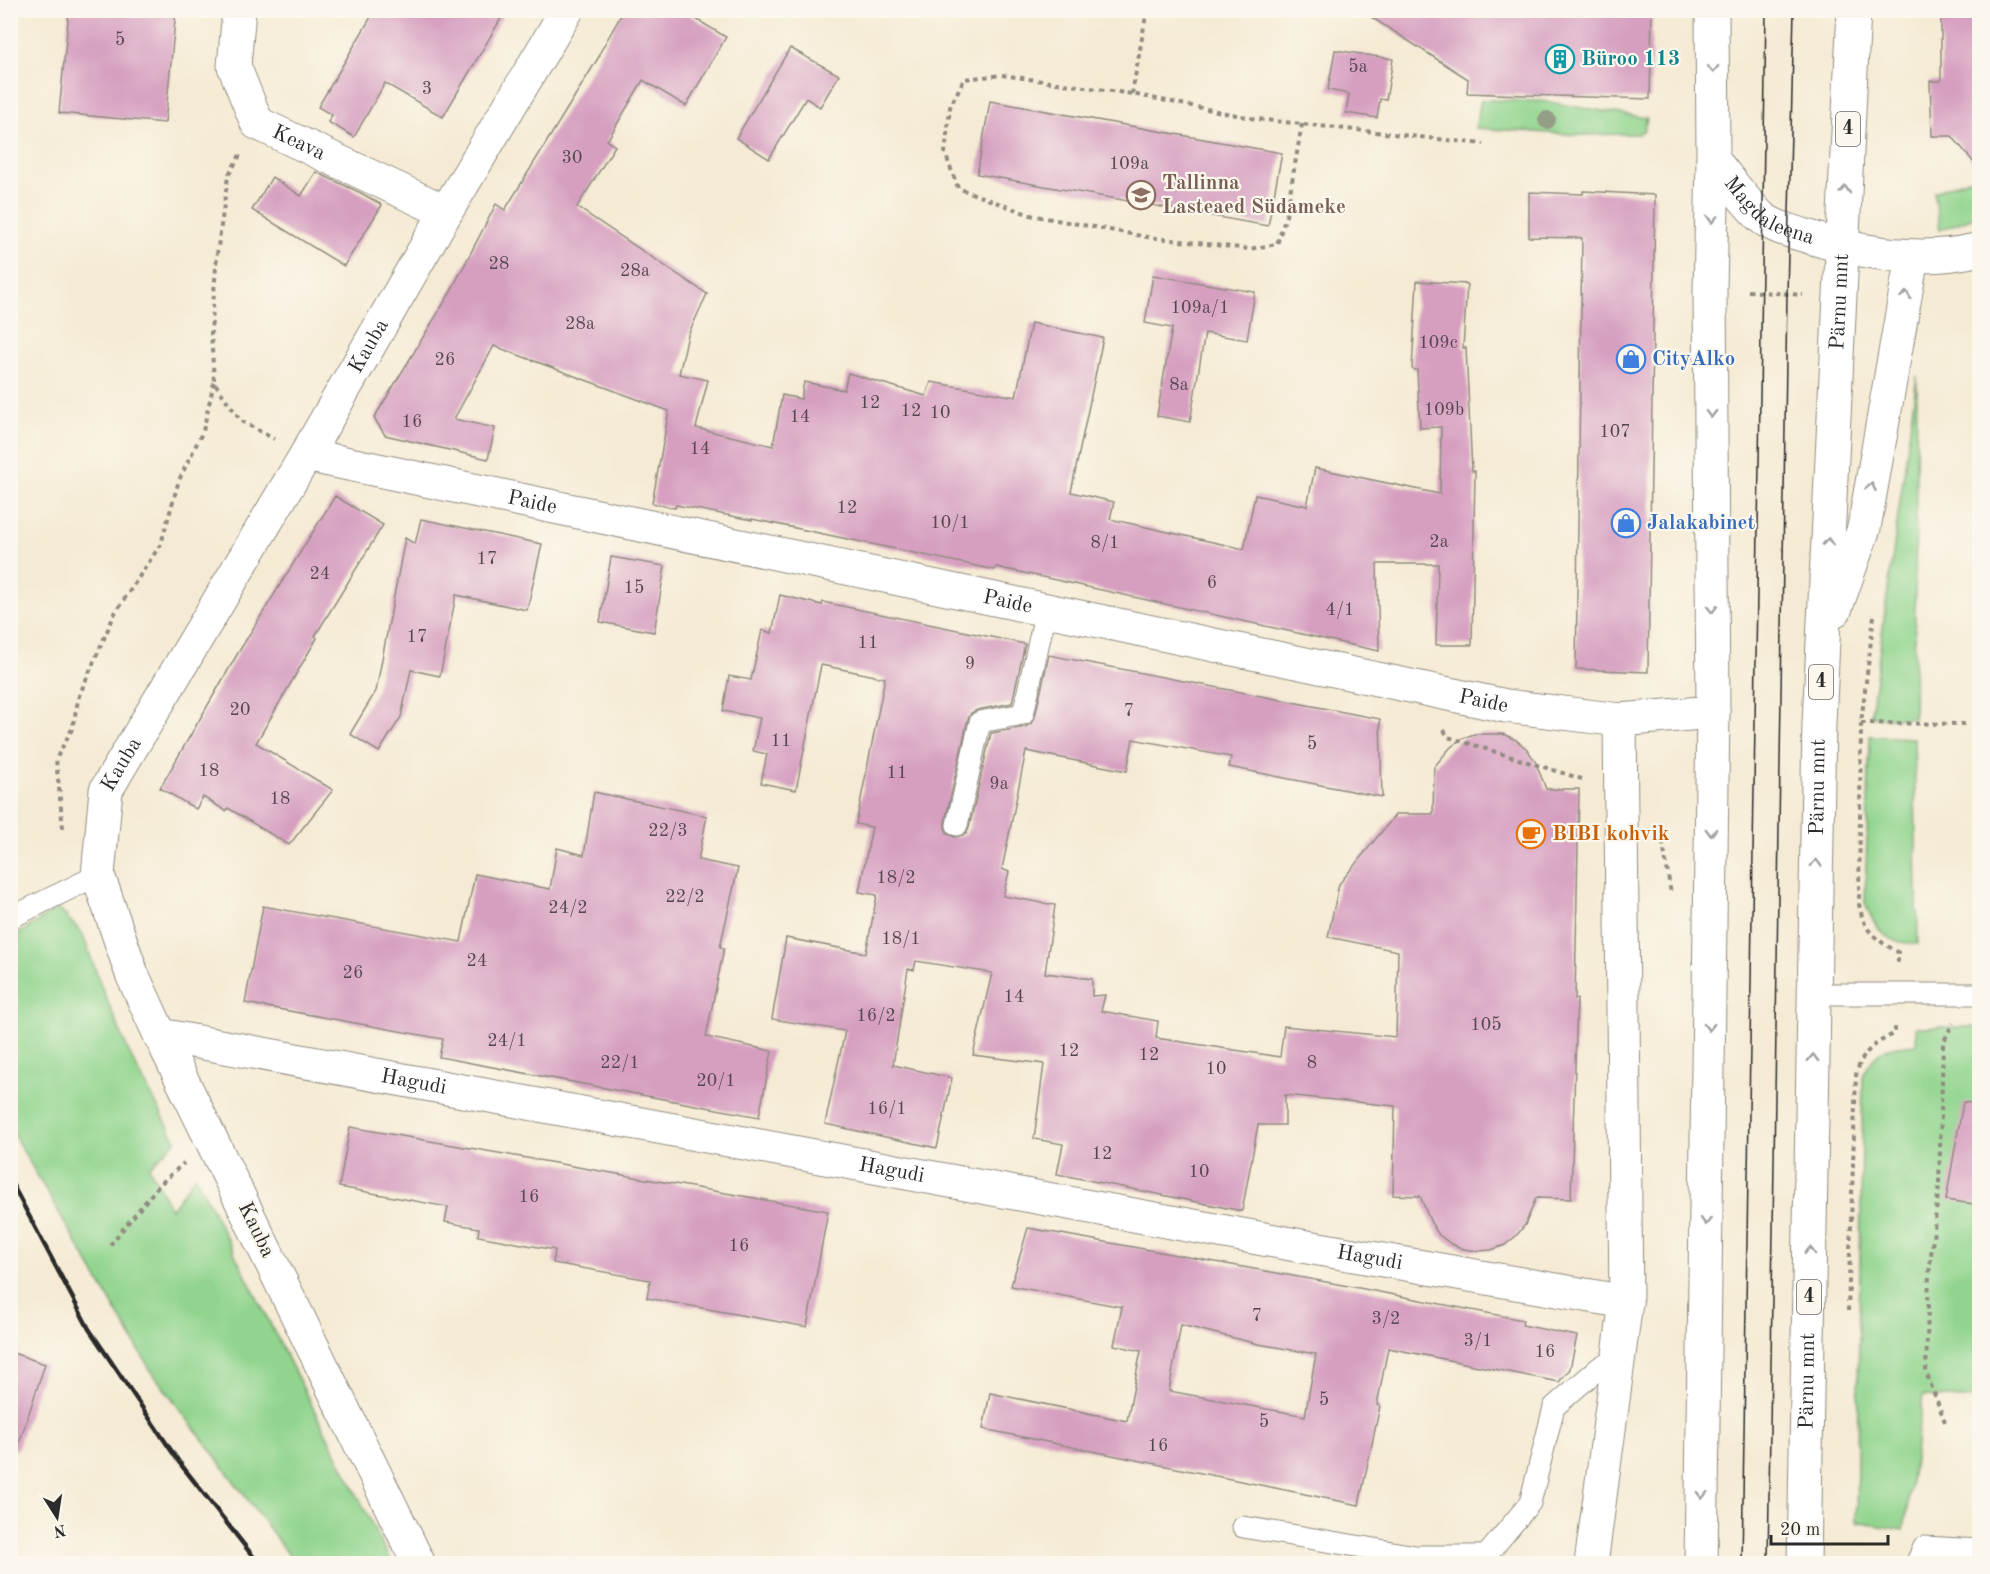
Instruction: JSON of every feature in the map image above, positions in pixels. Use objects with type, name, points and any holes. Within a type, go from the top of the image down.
[{"type":"street","name":"Keava","points":[[239,10],[234,66],[257,123],[446,212]]},
{"type":"street","name":"Kauba","points":[[419,1563],[132,974],[98,875],[106,790],[567,10]]},
{"type":"street","points":[[1701,1563],[1713,712],[1710,290],[1713,160],[1712,10]]},
{"type":"street","name":"Pärnu mnt","points":[[1804,1563],[1819,723],[1854,10]]},
{"type":"street","name":"Magdaleena","points":[[1713,160],[1762,218],[1789,231],[1842,248],[1912,257],[1965,253],[1980,249]]},
{"type":"street","points":[[1823,643],[1864,528],[1912,257]]},
{"type":"street","name":"Paide","points":[[306,455],[1506,706],[1620,720],[1713,712]]},
{"type":"street","points":[[1591,1563],[1626,1302],[1620,720]]},
{"type":"street","name":"Hagudi","points":[[160,1035],[1273,1240],[1626,1302]]},
{"type":"lane","points":[[957,825],[980,722],[1023,714],[1046,610]]},
{"type":"lane","points":[[10,918],[98,875]]},
{"type":"lane","points":[[1814,994],[1974,994]]},
{"type":"lane","points":[[1244,1527],[1416,1556],[1486,1556],[1530,1503],[1554,1407],[1599,1368],[1618,1356]]},
{"type":"lane","points":[[1916,1563],[1924,1547],[1980,1550]]},
{"type":"path","points":[[1132,93],[1147,10]]},
{"type":"path","points":[[1302,124],[1286,216],[1277,244],[1249,249],[1147,237],[1030,215],[958,188],[945,153],[950,108],[964,79],[1002,75],[1132,93],[1256,119],[1302,124],[1484,144]]},
{"type":"path","points":[[63,833],[56,759],[72,729],[79,696],[115,613],[161,544],[179,480],[203,430],[214,382],[211,332],[217,254],[228,176],[257,123]]},
{"type":"path","points":[[214,382],[241,421],[306,455]]},
{"type":"path","points":[[1848,1312],[1856,1075],[1860,1059],[1873,1045],[1895,1033],[1897,994],[1898,952],[1877,940],[1862,921],[1859,904],[1861,723],[1875,609]]},
{"type":"path","points":[[1418,688],[1448,737],[1585,780],[1587,786]]},
{"type":"path","points":[[1861,723],[1967,724]]},
{"type":"path","points":[[1945,1422],[1926,1372],[1929,1274],[1938,1185],[1943,1043],[1974,994]]},
{"type":"path","points":[[110,1245],[159,1185],[212,1139]]},
{"type":"green space","points":[[1481,100],[1542,101],[1647,118],[1644,130],[1638,134],[1580,135],[1475,128]]},
{"type":"green space","points":[[1979,175],[1979,215],[1940,230],[1934,192]]},
{"type":"green space","points":[[1917,376],[1914,718],[1878,718],[1871,715]]},
{"type":"green space","points":[[1870,736],[1914,738],[1918,944],[1897,941],[1884,934],[1878,928],[1865,903]]},
{"type":"green space","points":[[58,908],[82,933],[131,1057],[176,1141],[149,1167],[171,1209],[195,1176],[392,1563],[295,1563],[150,1369],[12,1132],[10,1127],[11,939]]},
{"type":"green space","points":[[1916,1027],[1979,1027],[1979,1399],[1923,1396],[1904,1530],[1856,1522],[1863,1075],[1873,1059],[1884,1050],[1916,1044]]},
{"type":"building","points":[[69,10],[176,10],[165,123],[59,113]]},
{"type":"building","points":[[375,10],[506,10],[443,117],[385,83],[354,137],[328,122],[332,115],[318,107]]},
{"type":"building","points":[[624,10],[681,10],[726,37],[686,106],[643,80],[607,141],[615,146],[577,207],[707,294],[688,335],[679,374],[708,380],[696,428],[773,446],[782,395],[801,399],[804,382],[844,390],[848,373],[926,396],[931,382],[1016,397],[1031,323],[1103,338],[1071,492],[1114,502],[1110,519],[1244,549],[1255,495],[1307,506],[1315,468],[1440,494],[1441,427],[1420,428],[1417,370],[1412,369],[1417,281],[1467,284],[1463,348],[1466,348],[1472,471],[1475,471],[1472,645],[1436,645],[1438,564],[1377,564],[1379,651],[996,567],[995,570],[752,519],[676,505],[675,508],[652,503],[669,411],[494,346],[454,419],[495,428],[488,459],[385,435],[374,418],[450,293],[496,204],[505,210],[600,55]]},
{"type":"building","name":"Büroo 113","points":[[1360,10],[1652,10],[1650,99],[1467,93],[1468,79]]},
{"type":"building","points":[[1941,10],[1980,10],[1980,170],[1952,136],[1932,136],[1930,81],[1941,81]]},
{"type":"building","points":[[790,48],[839,75],[820,107],[806,98],[769,159],[736,138]]},
{"type":"building","points":[[1335,50],[1393,59],[1386,100],[1380,99],[1377,118],[1346,113],[1349,94],[1328,90]]},
{"type":"building","points":[[990,101],[1282,153],[1268,226],[977,174]]},
{"type":"building","points":[[316,172],[382,205],[344,266],[252,210],[272,177],[301,196]]},
{"type":"building","points":[[1583,191],[1655,195],[1648,672],[1576,669],[1582,238],[1529,237],[1529,192],[1583,194]]},
{"type":"building","points":[[1153,275],[1255,292],[1247,340],[1205,333],[1190,422],[1157,416],[1172,328],[1145,323]]},
{"type":"building","points":[[335,496],[383,525],[315,636],[317,638],[256,743],[333,790],[289,845],[228,808],[226,811],[203,797],[196,809],[160,788],[238,653]]},
{"type":"building","points":[[421,519],[542,544],[527,610],[456,595],[440,676],[411,670],[401,717],[379,752],[350,734],[376,691],[405,538],[415,544]]},
{"type":"building","points":[[611,557],[665,566],[654,632],[600,622]]},
{"type":"building","points":[[780,595],[1025,644],[1012,703],[977,710],[971,713],[968,719],[945,822],[948,834],[955,837],[966,834],[969,828],[991,733],[1025,727],[1032,723],[1049,655],[1380,719],[1382,797],[1229,767],[1231,757],[1133,739],[1127,771],[1026,751],[1002,869],[1009,872],[1003,896],[1055,905],[1045,973],[1092,979],[1092,996],[1105,995],[1101,1011],[1158,1021],[1156,1038],[1280,1057],[1284,1026],[1396,1037],[1398,951],[1328,937],[1339,884],[1396,814],[1433,814],[1434,767],[1461,739],[1474,734],[1503,734],[1516,740],[1527,749],[1535,761],[1546,789],[1579,789],[1575,999],[1577,999],[1571,1199],[1536,1198],[1525,1225],[1505,1245],[1491,1250],[1464,1249],[1451,1244],[1439,1235],[1431,1223],[1420,1196],[1393,1195],[1395,1106],[1285,1095],[1285,1125],[1258,1125],[1242,1211],[1057,1174],[1063,1144],[1034,1139],[1044,1064],[973,1055],[992,973],[916,961],[914,970],[908,969],[893,1065],[952,1078],[937,1148],[825,1124],[845,1031],[772,1019],[786,938],[866,953],[877,895],[859,892],[872,827],[856,824],[885,678],[821,665],[796,790],[761,783],[767,754],[753,751],[760,718],[723,711],[729,676],[751,680],[762,630],[772,633]]},
{"type":"building","points":[[594,792],[707,816],[698,860],[738,868],[720,947],[724,948],[706,1037],[772,1051],[759,1117],[439,1057],[443,1039],[245,1003],[263,906],[461,942],[475,874],[550,889],[557,848],[584,855]]},
{"type":"building","points":[[1963,1102],[1980,1104],[1980,1205],[1946,1200]]},
{"type":"building","points":[[350,1127],[828,1211],[807,1327],[647,1298],[650,1280],[553,1263],[555,1250],[478,1236],[479,1228],[445,1222],[448,1207],[339,1187]]},
{"type":"building","points":[[1028,1228],[1523,1320],[1522,1325],[1577,1336],[1570,1369],[1559,1382],[1388,1348],[1377,1405],[1380,1406],[1359,1505],[983,1429],[990,1393],[1127,1421],[1141,1351],[1114,1345],[1122,1307],[1011,1286]],"holes":[[[1181,1325],[1258,1344],[1316,1354],[1305,1416],[1169,1391]]]},
{"type":"building","points":[[10,1352],[45,1364],[17,1450],[10,1449]]},
{"type":"tram line","points":[[1742,1564],[1766,10]]},
{"type":"tram line","points":[[1768,1564],[1787,294],[1794,10]]},
{"type":"railway","points":[[10,1180],[89,1329],[179,1462],[259,1564]]},
{"type":"place","name":"Büroo 113","points":[[1560,59]]},
{"type":"place","name":"Tallinna Lasteaed Südameke","points":[[1141,195]]},
{"type":"place","name":"CityAlko","points":[[1631,359]]},
{"type":"place","name":"Jalakabinet","points":[[1626,523]]},
{"type":"place","name":"BIBI kohvik","points":[[1531,834]]}]
